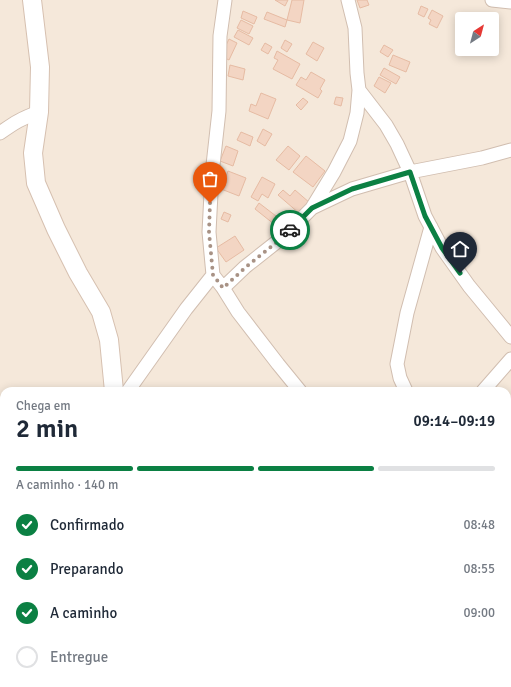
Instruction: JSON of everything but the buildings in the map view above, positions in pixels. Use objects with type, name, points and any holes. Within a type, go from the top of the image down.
[{"type":"street","points":[[32,0],[40,67],[39,112],[33,153],[36,183],[78,274],[101,312],[108,340],[114,387]]},
{"type":"street","points":[[225,0],[220,36],[219,111],[212,174],[209,232],[213,275],[238,312],[297,387]]},
{"type":"street","points":[[223,288],[283,237],[312,208],[334,172],[350,141],[359,90],[355,28],[348,0]]},
{"type":"street","points":[[492,0],[511,2]]},
{"type":"street","points":[[359,90],[386,125],[410,172],[425,216],[442,248],[469,286],[511,337]]},
{"type":"street","points":[[0,133],[21,119],[39,112]]},
{"type":"street","points":[[312,208],[352,189],[410,172],[482,158],[511,150]]},
{"type":"street","points":[[404,387],[400,378],[397,364],[407,313],[431,227]]},
{"type":"street","points":[[131,387],[186,309],[213,275]]},
{"type":"street","points":[[486,387],[511,359]]},
{"type":"shaded area","points":[[0,0],[511,0],[511,387],[0,387]]},
{"type":"way so far","points":[[210,203],[209,232],[213,275],[223,288],[290,230]]},
{"type":"route","points":[[290,230],[312,208],[352,189],[410,172],[425,216],[442,248],[460,273]]}]
